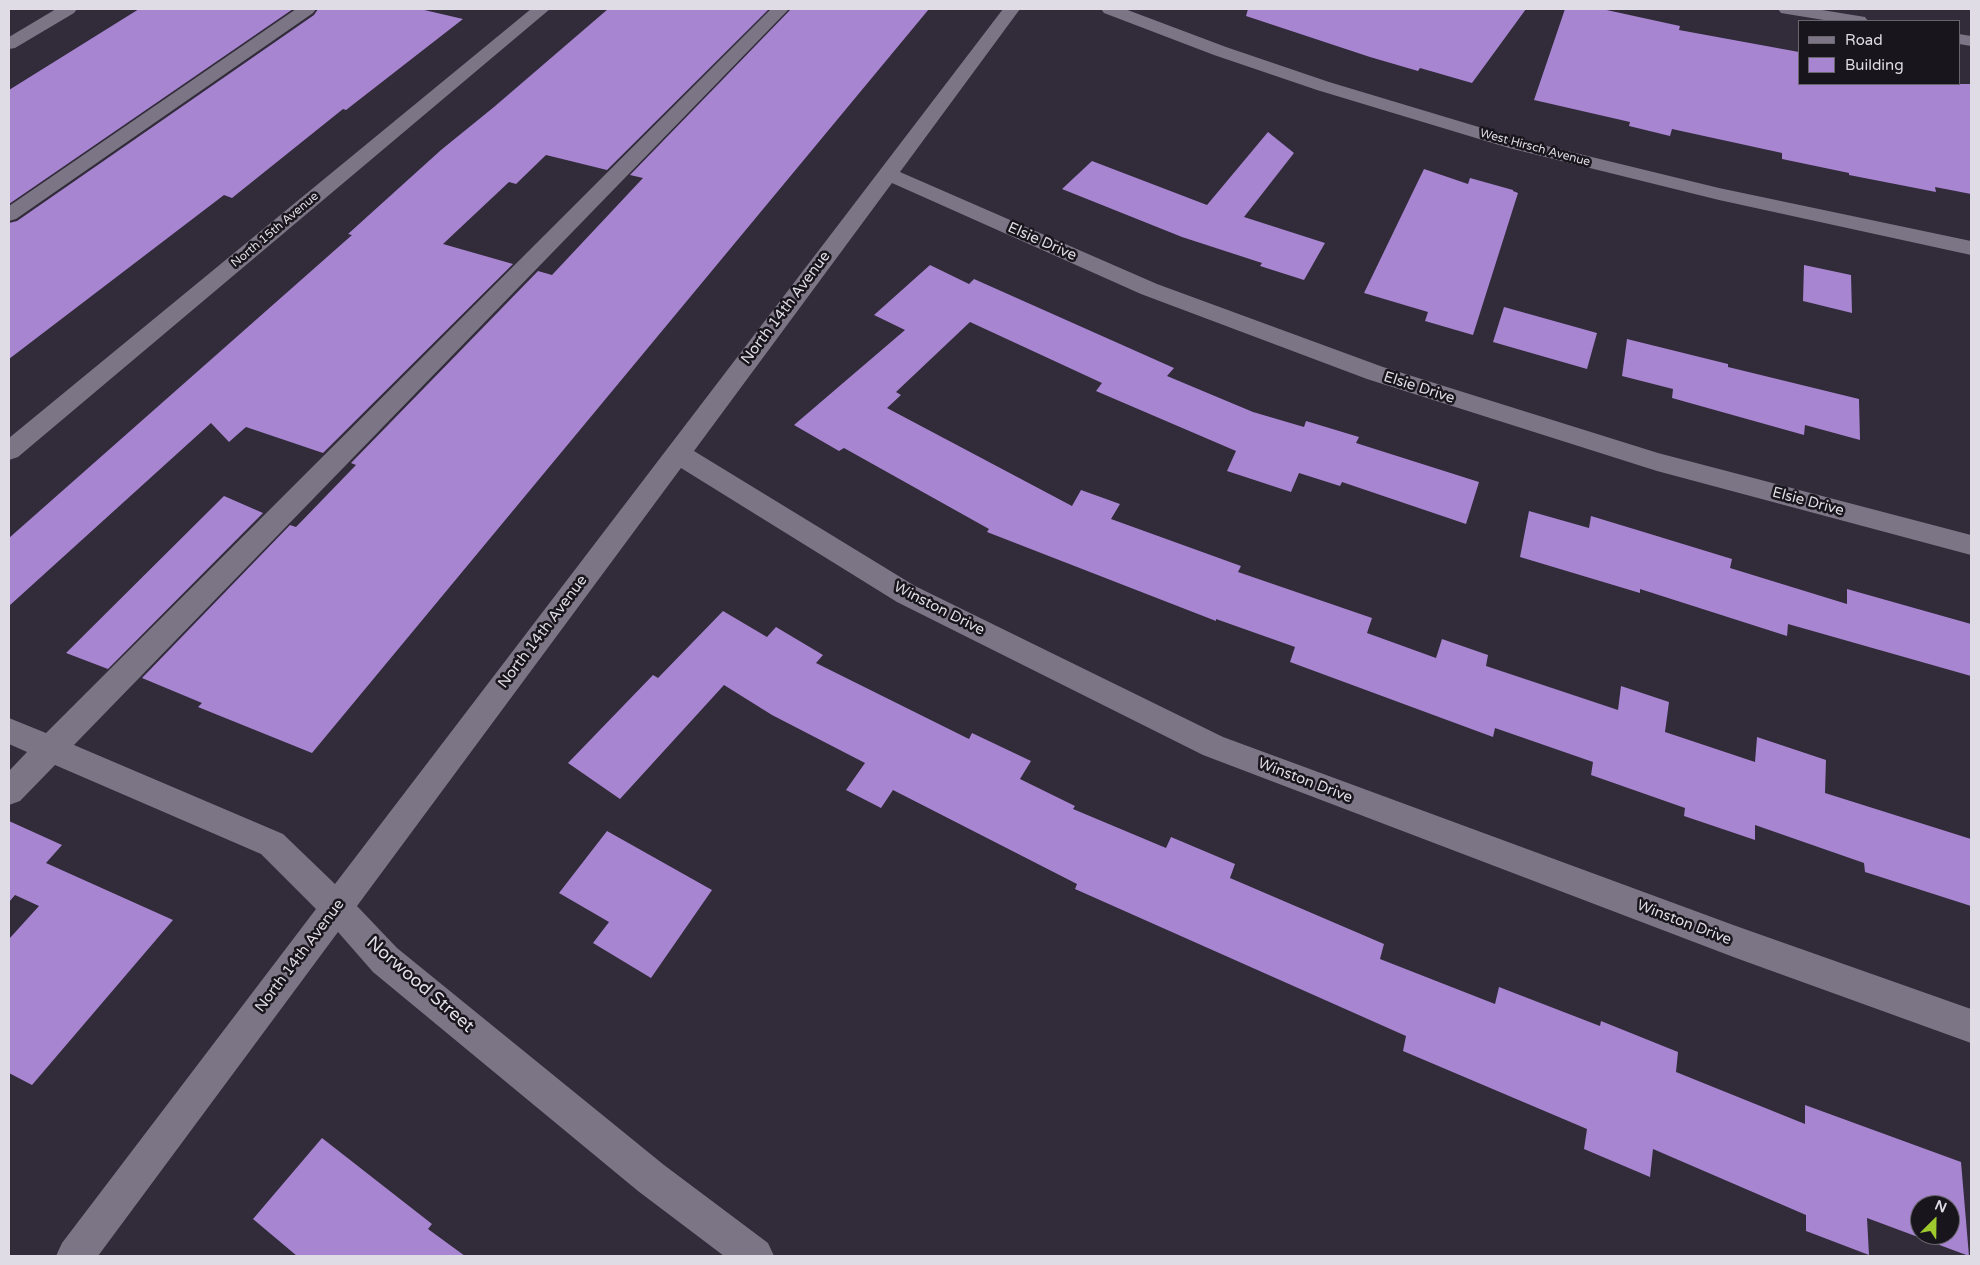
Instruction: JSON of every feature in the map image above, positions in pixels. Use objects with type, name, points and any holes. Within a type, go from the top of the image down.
[{"type":"street","points":[[9,44],[68,9]]},
{"type":"street","points":[[9,215],[307,9]]},
{"type":"street","name":"North 15th Avenue","points":[[9,451],[541,9]]},
{"type":"street","points":[[9,791],[780,9]]},
{"type":"street","name":"North 14th Avenue","points":[[75,1256],[1012,9]]},
{"type":"street","name":"West Hirsch Avenue","points":[[1110,9],[1220,51],[1323,86],[1516,144],[1719,194],[1971,248]]},
{"type":"street","points":[[1787,9],[1853,20]]},
{"type":"street","name":"Elsie Drive","points":[[887,173],[1150,289],[1374,373],[1657,462],[1971,544]]},
{"type":"street","name":"Winston Drive","points":[[677,453],[906,594],[1213,746],[1736,942],[1971,1026]]},
{"type":"street","name":"Norwood Street","points":[[9,731],[272,844],[337,907],[385,960],[651,1178],[755,1256]]},
{"type":"building","points":[[139,9],[293,9],[9,204],[9,90]]},
{"type":"building","points":[[318,9],[420,9],[463,19],[346,110],[343,109],[232,198],[224,195],[9,359],[9,223],[17,221],[314,15]]},
{"type":"building","points":[[608,9],[769,9],[607,170],[546,155],[516,184],[509,182],[443,244],[513,264],[323,453],[246,427],[229,442],[211,423],[9,606],[9,538],[352,235],[348,234],[441,150]]},
{"type":"building","points":[[791,9],[929,9],[312,753],[198,707],[202,703],[142,678],[290,525],[296,527],[356,465],[351,463],[538,271],[552,275],[643,178],[630,175]]},
{"type":"building","points":[[1248,9],[1526,9],[1472,83],[1420,68],[1418,71],[1370,57],[1246,16]]},
{"type":"building","points":[[1565,9],[1602,9],[1680,26],[1679,30],[1798,52],[1798,85],[1971,84],[1971,194],[1935,187],[1936,192],[1849,175],[1849,173],[1782,159],[1782,153],[1672,129],[1670,136],[1629,126],[1630,122],[1534,100]]},
{"type":"building","points":[[1268,132],[1294,153],[1244,217],[1325,243],[1304,280],[1260,266],[1262,263],[1182,237],[1062,189],[1092,161],[1207,205]]},
{"type":"building","points":[[1424,169],[1468,184],[1470,178],[1518,193],[1473,335],[1425,321],[1428,312],[1364,293]]},
{"type":"building","points":[[930,265],[969,284],[974,279],[1174,368],[1167,376],[1253,412],[1304,427],[1306,421],[1359,437],[1356,443],[1479,482],[1466,524],[1342,482],[1340,486],[1299,473],[1291,492],[1227,471],[1236,451],[1096,391],[1102,383],[970,322],[896,392],[901,395],[887,408],[1072,506],[1081,490],[1120,504],[1111,519],[1241,566],[1238,572],[1372,618],[1367,633],[1436,658],[1442,639],[1488,655],[1486,666],[1618,710],[1621,686],[1669,702],[1665,732],[1755,762],[1757,737],[1826,760],[1825,793],[1971,839],[1971,906],[1865,872],[1864,863],[1755,825],[1755,840],[1684,816],[1685,808],[1591,775],[1593,762],[1495,728],[1493,737],[1290,662],[1295,647],[1216,619],[1216,621],[987,532],[989,529],[844,448],[839,451],[794,425],[905,330],[874,315]]},
{"type":"building","points":[[1804,265],[1851,275],[1852,313],[1803,301]]},
{"type":"building","points":[[1504,307],[1597,333],[1587,369],[1493,342]]},
{"type":"building","points":[[1627,339],[1728,364],[1728,367],[1859,399],[1860,440],[1805,425],[1804,435],[1672,398],[1673,389],[1622,376]]},
{"type":"building","points":[[224,496],[263,513],[108,669],[66,653]]},
{"type":"building","points":[[1529,511],[1589,528],[1591,516],[1732,559],[1730,568],[1847,604],[1847,589],[1971,624],[1971,676],[1788,624],[1787,636],[1640,589],[1640,593],[1520,557]]},
{"type":"building","points":[[723,611],[767,637],[776,627],[823,655],[816,663],[969,739],[972,733],[1031,761],[1020,779],[1075,806],[1073,809],[1166,848],[1171,837],[1235,864],[1230,878],[1384,944],[1380,959],[1495,1004],[1499,987],[1600,1026],[1601,1021],[1678,1052],[1676,1072],[1805,1124],[1805,1105],[1961,1162],[1969,1256],[1939,1245],[1960,1245],[1960,1195],[1910,1195],[1910,1234],[1867,1218],[1869,1255],[1806,1231],[1806,1215],[1653,1149],[1650,1177],[1584,1149],[1587,1129],[1403,1051],[1406,1036],[1075,889],[1077,884],[893,790],[881,808],[846,790],[865,763],[772,715],[724,685],[620,799],[568,763],[653,675],[658,678]]},
{"type":"building","points":[[9,821],[62,845],[46,863],[173,920],[32,1085],[9,1073],[9,939],[39,906],[15,895],[9,902]]},
{"type":"building","points":[[607,831],[712,890],[651,978],[593,943],[609,922],[559,893]]},
{"type":"building","points":[[322,1138],[432,1224],[428,1229],[465,1256],[297,1256],[253,1219]]}]
